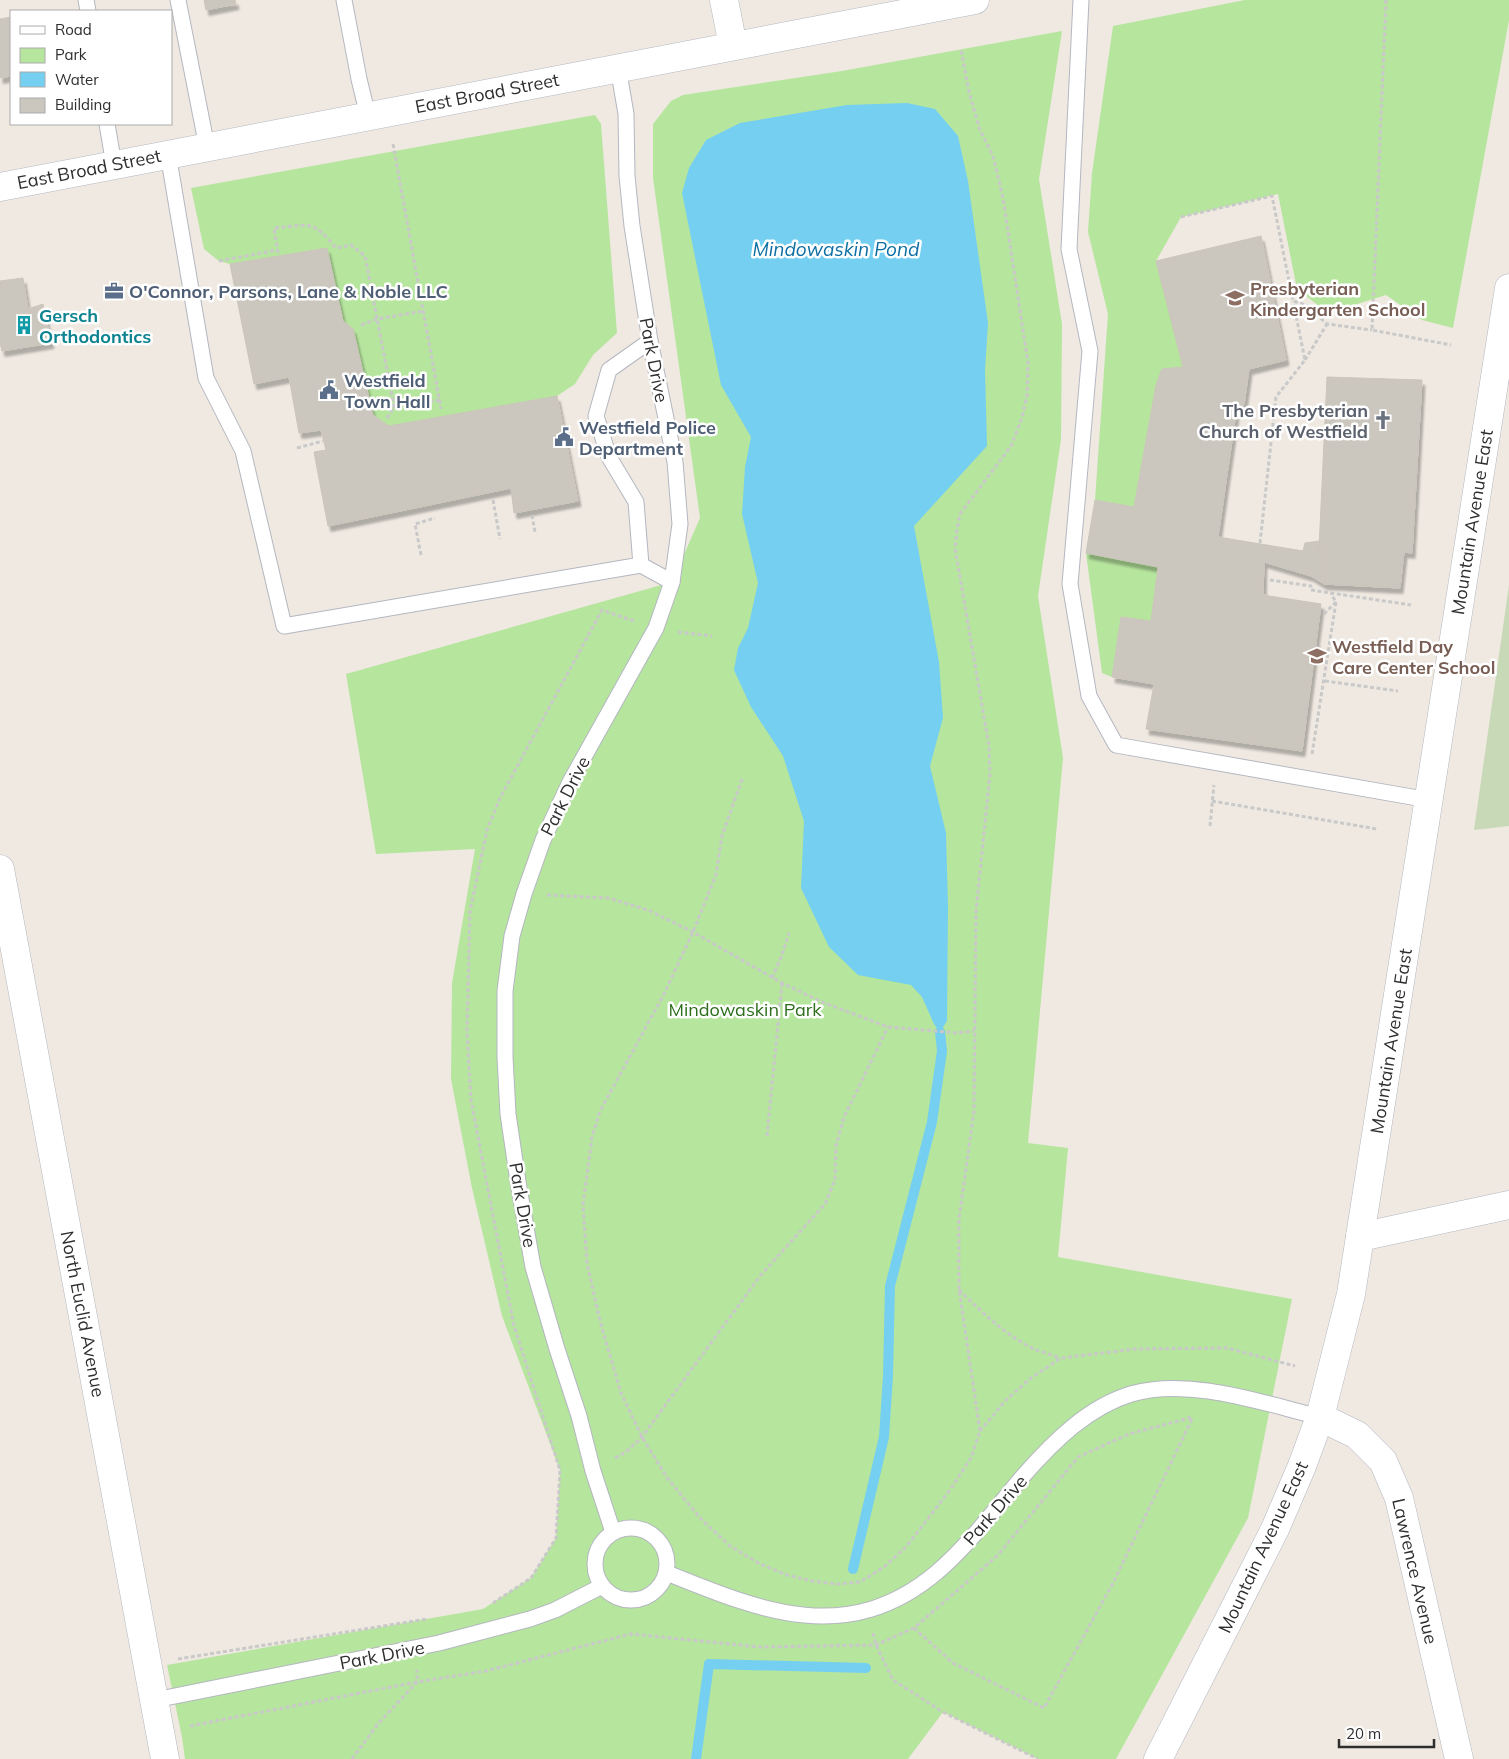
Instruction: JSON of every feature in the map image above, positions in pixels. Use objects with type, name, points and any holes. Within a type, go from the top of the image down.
[{"type":"street","points":[[724,0],[733,46]]},
{"type":"street","name":"East Broad Street","points":[[0,187],[975,0]]},
{"type":"street","name":"Mountain Avenue East","points":[[1158,1759],[1275,1529],[1302,1466],[1320,1417],[1351,1294],[1509,288]]},
{"type":"street","name":"North Euclid Avenue","points":[[0,869],[166,1759]]},
{"type":"street","points":[[1360,1237],[1509,1205]]},
{"type":"street","name":"Lawrence Avenue","points":[[1320,1417],[1357,1435],[1383,1461],[1399,1498],[1459,1759]]},
{"type":"lane","points":[[178,0],[207,147]]},
{"type":"lane","points":[[344,0],[368,116]]},
{"type":"lane","points":[[1081,0],[1069,250],[1090,351],[1070,584],[1089,696],[1116,745],[1429,800]]},
{"type":"lane","name":"Park Drive","points":[[613,1532],[592,1472],[579,1416],[533,1268],[508,1114],[505,1057],[505,991],[512,936],[543,840],[570,782],[656,628],[672,582],[680,524],[675,462],[650,340],[632,226],[627,176],[626,114],[618,67]]},
{"type":"lane","points":[[107,125],[114,164]]},
{"type":"lane","points":[[168,154],[206,378],[244,452],[284,626],[641,565],[672,582]]},
{"type":"lane","points":[[641,565],[636,502],[609,457],[596,416],[609,370],[650,340]]},
{"type":"lane","name":"Park Drive","points":[[667,1572],[728,1597],[781,1612],[812,1616],[841,1616],[867,1611],[884,1606],[910,1592],[936,1574],[958,1552],[1047,1449],[1074,1426],[1104,1406],[1131,1394],[1167,1388],[1210,1391],[1320,1417]]},
{"type":"lane","points":[[625,1528],[637,1528],[658,1539],[668,1561],[667,1572],[662,1584],[654,1593],[644,1599],[633,1601],[620,1600],[602,1586],[596,1574],[595,1562],[598,1550],[604,1540],[613,1532],[625,1528]]},
{"type":"lane","name":"Park Drive","points":[[155,1700],[418,1648],[530,1619],[555,1610],[602,1586]]},
{"type":"path","points":[[1372,330],[1386,0]]},
{"type":"path","points":[[961,49],[969,92],[980,130],[993,156],[1003,198],[1028,363],[1027,395],[1022,418],[1011,446],[960,514],[956,529],[955,548],[988,746],[990,774],[976,911],[974,1111],[959,1219],[959,1290],[980,1431]]},
{"type":"path","points":[[393,144],[442,409]]},
{"type":"path","points":[[1181,217],[1272,196],[1305,360]]},
{"type":"path","points":[[219,261],[278,251],[274,228],[310,225],[322,232],[336,248],[352,245],[364,256],[394,407],[387,418]]},
{"type":"path","points":[[1293,302],[1306,305],[1326,324],[1372,330],[1451,345]]},
{"type":"path","points":[[360,325],[377,319],[423,311]]},
{"type":"path","points":[[1260,543],[1276,397],[1305,360],[1326,324]]},
{"type":"path","points":[[394,407],[440,400]]},
{"type":"path","points":[[297,448],[323,441]]},
{"type":"path","points":[[492,500],[500,539]]},
{"type":"path","points":[[532,515],[535,532]]},
{"type":"path","points":[[421,555],[415,524],[435,518]]},
{"type":"path","points":[[1270,580],[1311,586],[1311,590],[1331,594],[1411,605]]},
{"type":"path","points":[[1303,753],[1313,754],[1336,602],[1331,594]]},
{"type":"path","points":[[1324,614],[1336,602]]},
{"type":"path","points":[[491,1604],[531,1578],[556,1538],[560,1470],[514,1326],[472,1100],[466,1031],[470,911],[486,830],[500,798],[602,610],[656,628],[712,636]]},
{"type":"path","points":[[1325,681],[1398,691]]},
{"type":"path","points":[[1210,826],[1216,764]]},
{"type":"path","points":[[742,779],[722,836],[716,875],[693,932],[664,994],[600,1111],[592,1137],[583,1205],[587,1263],[600,1321],[621,1393],[642,1437],[668,1479],[702,1520],[730,1546],[760,1564],[787,1575],[812,1582],[837,1584],[860,1582],[884,1568],[906,1547],[950,1490],[970,1458],[980,1431],[1006,1400],[1030,1378],[1061,1358]]},
{"type":"path","points":[[1212,801],[1377,828]]},
{"type":"path","points":[[524,894],[608,898],[648,910],[693,932],[782,983],[822,1002],[888,1027],[958,1033],[974,1031]]},
{"type":"path","points":[[772,978],[789,932]]},
{"type":"path","points":[[767,1136],[782,983]]},
{"type":"path","points":[[560,1470],[592,1472],[626,1452],[642,1437],[760,1276],[825,1204],[835,1180],[836,1146],[844,1117],[888,1027]]},
{"type":"path","points":[[959,1290],[990,1320],[1013,1336],[1034,1349],[1061,1358],[1134,1349],[1227,1348],[1295,1366]]},
{"type":"path","points":[[914,1628],[953,1663],[1044,1708],[1113,1583],[1193,1417]]},
{"type":"path","points":[[860,1582],[876,1645],[893,1680],[943,1712],[1038,1759]]},
{"type":"path","points":[[178,1658],[428,1618]]},
{"type":"path","points":[[352,1759],[377,1725],[417,1682],[419,1620]]},
{"type":"path","points":[[191,1734],[190,1725],[417,1682]]},
{"type":"green space","points":[[1245,0],[1509,0],[1509,20],[1453,328],[1422,320],[1386,295],[1328,313],[1297,289],[1278,194],[1181,217],[1156,261],[1183,367],[1162,369],[1156,385],[1134,507],[1095,500],[1108,314],[1088,232],[1092,173],[1113,26]]},
{"type":"green space","name":"Mindowaskin Park","points":[[1062,31],[1039,179],[1062,324],[1061,439],[1038,596],[1063,758],[1028,1143],[1068,1148],[1058,1257],[1292,1299],[1248,1518],[1116,1759],[1038,1759],[943,1712],[908,1759],[185,1759],[167,1665],[483,1609],[531,1578],[556,1538],[560,1470],[502,1316],[472,1188],[451,1079],[452,983],[475,849],[376,854],[346,674],[672,582],[700,518],[653,178],[653,124],[671,101],[683,95],[842,71]]},
{"type":"green space","points":[[595,115],[601,124],[617,333],[593,355],[575,384],[557,396],[389,426],[373,415],[353,329],[343,321],[327,248],[230,264],[219,261],[204,249],[191,188]]},
{"type":"green space","points":[[1086,553],[1158,567],[1151,621],[1121,617],[1112,677],[1102,673]]},
{"type":"green space","points":[[1509,585],[1509,826],[1474,830]]},
{"type":"water","name":"Mindowaskin Pond","points":[[907,103],[935,109],[958,136],[968,181],[988,323],[985,370],[987,446],[914,526],[939,662],[943,718],[930,766],[946,833],[948,906],[947,1021],[940,1032],[934,1024],[922,997],[911,985],[858,975],[829,947],[801,888],[804,821],[783,756],[751,707],[734,670],[738,648],[748,628],[758,583],[742,514],[745,467],[751,437],[721,385],[682,193],[689,168],[706,140],[740,123],[847,105]]},
{"type":"building","points":[[204,0],[235,0],[236,4],[206,10]]},
{"type":"building","points":[[10,17],[10,76],[0,78],[0,19]]},
{"type":"building","points":[[1261,236],[1286,360],[1249,369],[1244,405],[1237,406],[1218,537],[1303,551],[1305,543],[1319,541],[1319,549],[1327,551],[1324,584],[1311,576],[1264,562],[1263,595],[1321,604],[1302,751],[1146,729],[1154,684],[1112,677],[1121,617],[1151,621],[1158,567],[1086,553],[1095,500],[1134,507],[1156,385],[1162,369],[1183,367],[1156,261]]},
{"type":"building","name":"Westfield Town Hall","points":[[327,248],[343,321],[353,329],[373,415],[389,426],[557,396],[578,501],[514,513],[511,488],[328,526],[314,452],[326,450],[321,430],[299,433],[289,377],[254,384],[230,264]]},
{"type":"building","name":"Gersch Orthodontics","points":[[23,278],[28,309],[43,304],[51,343],[2,351],[0,342],[0,281]]},
{"type":"building","points":[[1327,377],[1422,380],[1412,553],[1404,552],[1400,588],[1324,584],[1327,551],[1319,549]]},
{"type":"waterway","points":[[853,1569],[884,1437],[888,1376],[890,1286],[932,1122],[942,1051],[940,1032]]},
{"type":"waterway","points":[[696,1759],[709,1664],[866,1668]]},
{"type":"place","name":"O'Connor, Parsons, Lane & Noble LLC","points":[[114,291]]},
{"type":"place","name":"Presbyterian Kindergarten School","points":[[1235,298]]},
{"type":"place","name":"Gersch Orthodontics","points":[[24,325]]},
{"type":"place","name":"Westfield Town Hall","points":[[329,390]]},
{"type":"place","name":"The Presbyterian Church of Westfield","points":[[1383,420]]},
{"type":"place","name":"Westfield Police Department","points":[[564,437]]},
{"type":"place","name":"Westfield Day Care Center School","points":[[1317,656]]}]
